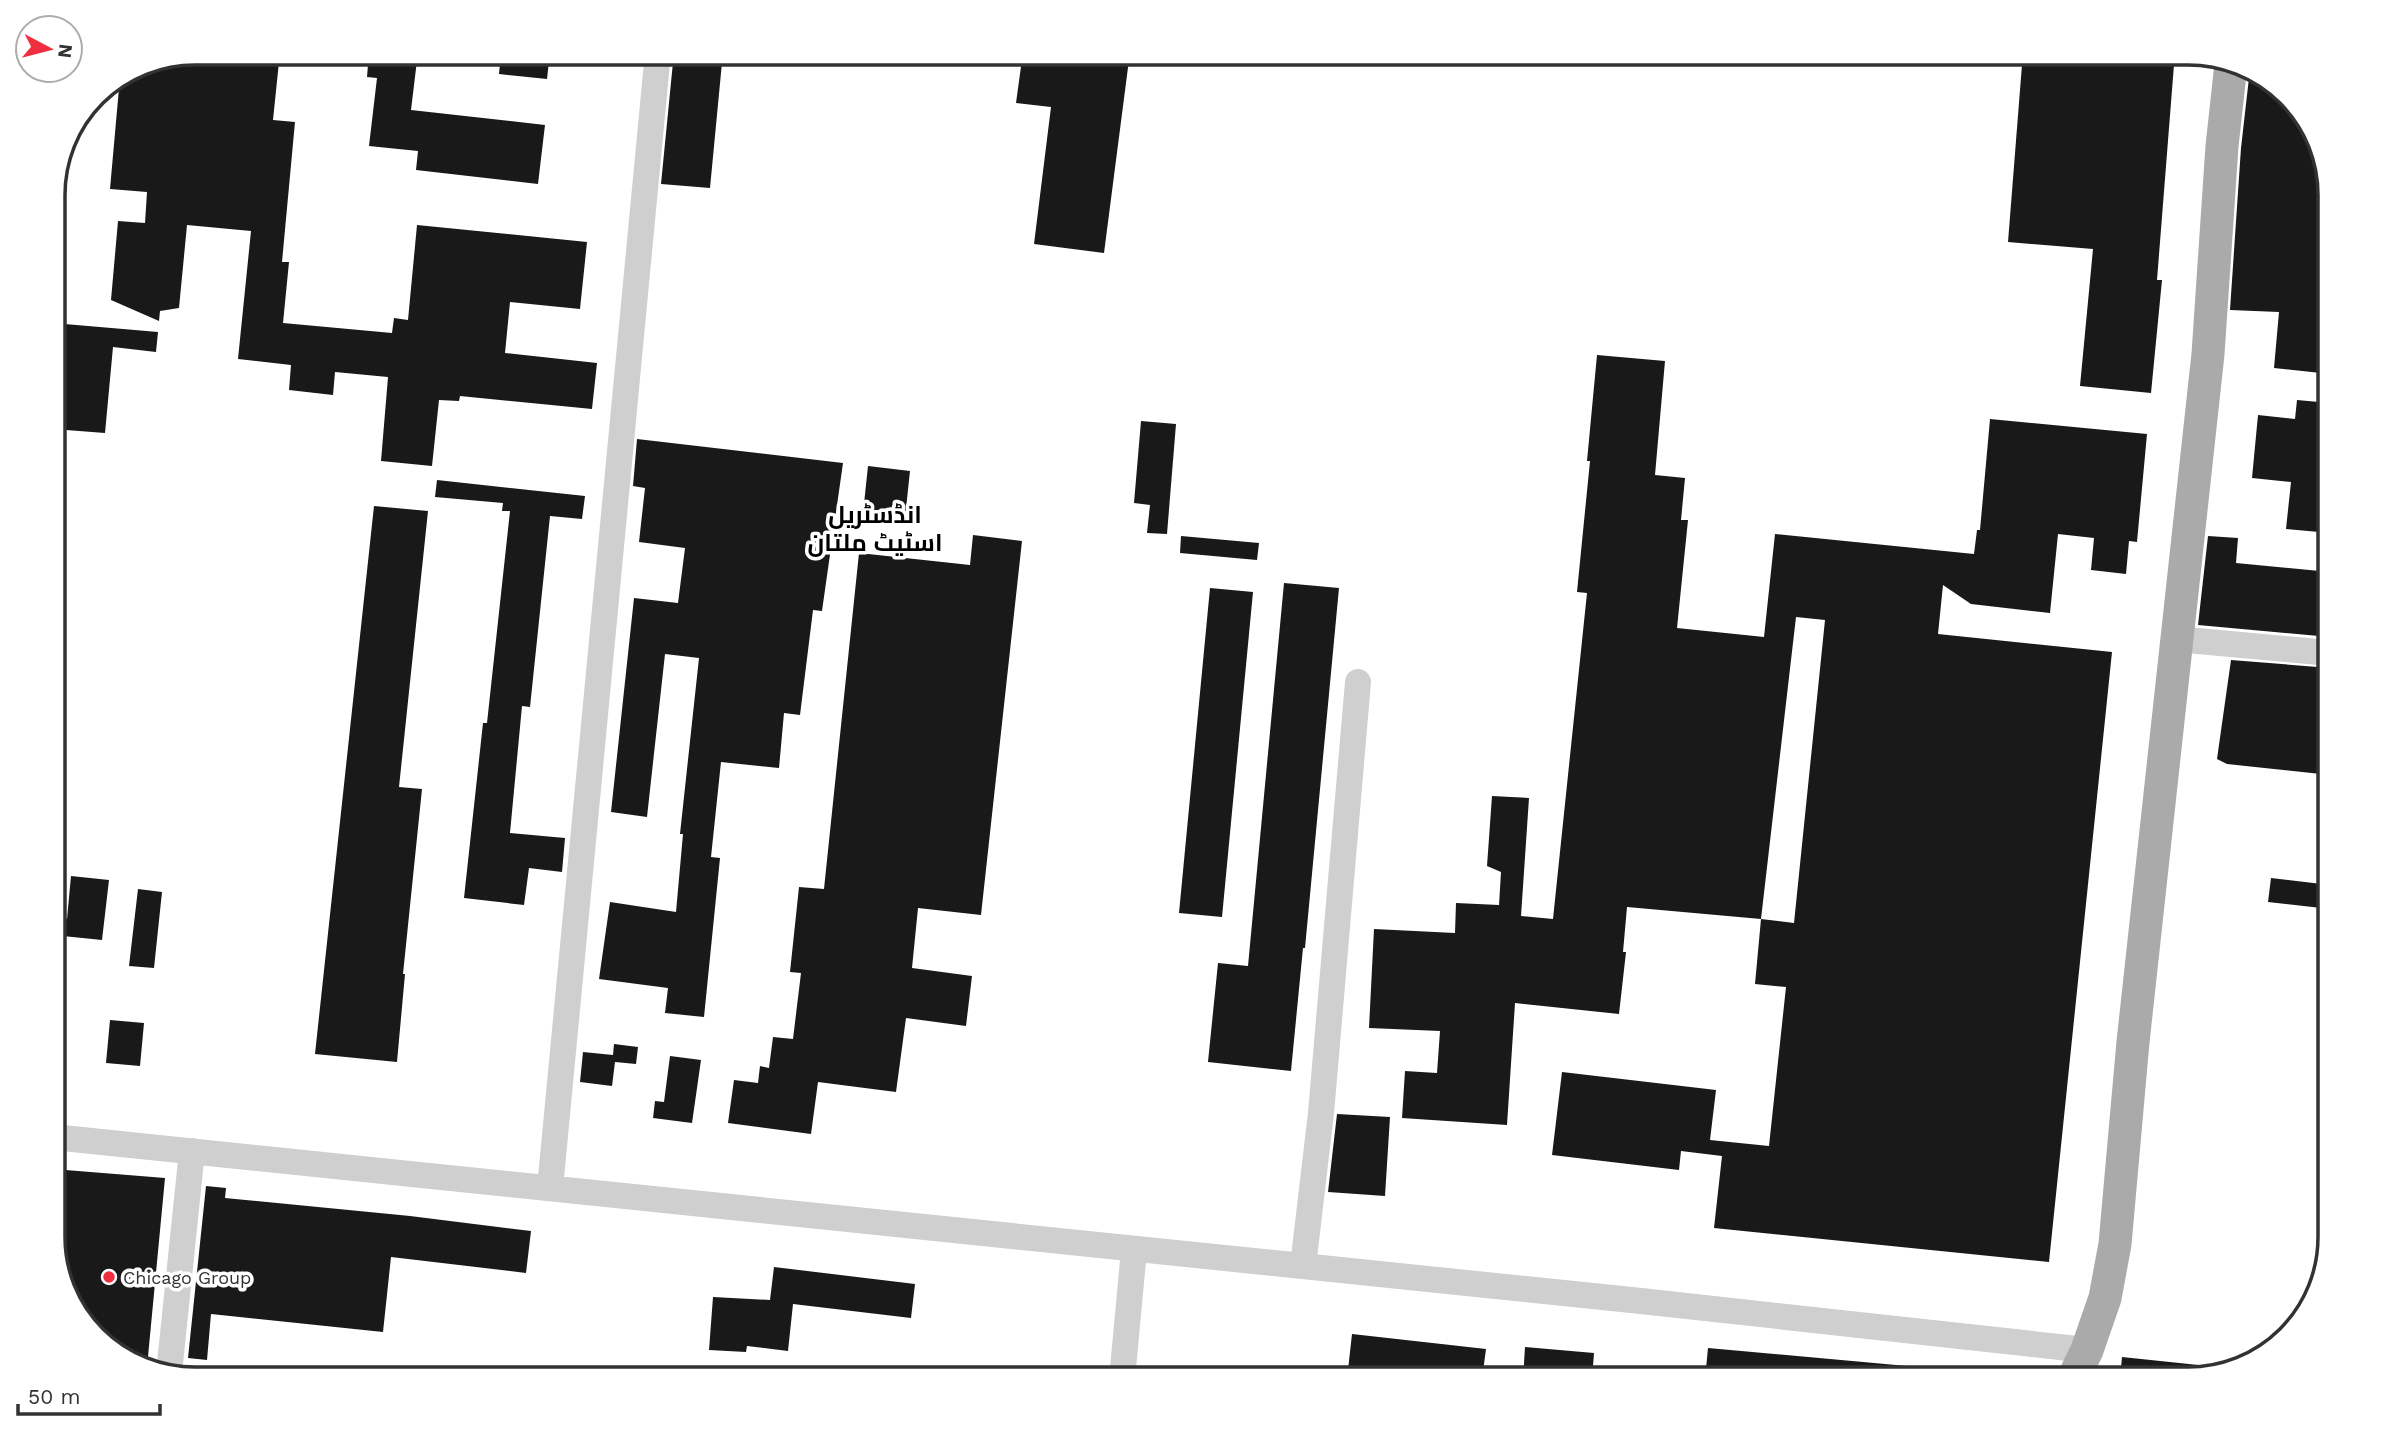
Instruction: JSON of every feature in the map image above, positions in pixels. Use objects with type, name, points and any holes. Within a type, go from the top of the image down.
[{"type":"main road","points":[[2084,1367],[2105,1298],[2115,1244],[2133,1042],[2208,354],[2222,146],[2230,72]]},
{"type":"street","points":[[550,1188],[657,65]]},
{"type":"street","points":[[2176,639],[2318,652]]},
{"type":"street","points":[[1303,1266],[1321,1113],[1358,682]]},
{"type":"street","points":[[65,1138],[1303,1266],[2060,1367]]},
{"type":"street","points":[[170,1365],[192,1151]]},
{"type":"street","points":[[1123,1367],[1134,1250]]},
{"type":"building","points":[[279,65],[273,120],[295,122],[282,262],[289,262],[283,323],[392,333],[394,318],[408,320],[417,225],[587,242],[580,309],[510,302],[505,353],[597,363],[592,409],[460,396],[459,401],[439,400],[432,466],[381,461],[388,377],[335,372],[333,395],[289,390],[291,365],[238,359],[251,231],[187,225],[179,308],[160,311],[159,321],[111,300],[118,221],[145,223],[147,192],[110,189],[119,90],[137,78],[178,66]]},
{"type":"building","points":[[368,65],[416,65],[411,110],[545,125],[538,184],[416,170],[418,151],[369,146],[377,78],[367,77]]},
{"type":"building","points":[[500,65],[549,65],[547,79],[499,74]]},
{"type":"building","points":[[673,65],[722,65],[710,188],[661,184]]},
{"type":"building","points":[[1021,65],[1128,65],[1104,253],[1034,244],[1051,107],[1016,103]]},
{"type":"building","points":[[2022,65],[2174,65],[2157,280],[2162,280],[2151,393],[2080,386],[2093,249],[2008,242]]},
{"type":"building","points":[[2249,80],[2286,109],[2305,137],[2316,170],[2318,373],[2274,368],[2279,312],[2230,310],[2241,148]]},
{"type":"building","points":[[65,324],[158,332],[156,352],[113,347],[105,433],[65,430]]},
{"type":"building","points":[[1597,355],[1665,361],[1655,475],[1685,478],[1681,520],[1688,520],[1677,628],[1764,637],[1775,534],[1974,554],[1977,530],[1980,530],[1990,419],[2147,434],[2137,542],[2129,541],[2126,574],[2091,570],[2094,538],[2058,534],[2050,613],[1971,604],[1943,585],[1938,634],[2112,652],[2049,1262],[1714,1228],[1722,1156],[1681,1151],[1679,1170],[1552,1155],[1562,1072],[1716,1090],[1710,1140],[1769,1146],[1786,987],[1755,984],[1761,919],[1627,907],[1623,952],[1626,952],[1619,1014],[1515,1003],[1507,1125],[1402,1118],[1405,1071],[1437,1073],[1440,1031],[1369,1028],[1374,929],[1455,933],[1456,903],[1499,905],[1501,872],[1487,866],[1492,796],[1529,798],[1521,916],[1553,919],[1587,593],[1577,592],[1590,461],[1587,461]],"holes":[[[1796,617],[1825,620],[1794,923],[1761,919]]]},
{"type":"building","points":[[2297,400],[2318,402],[2318,532],[2286,529],[2291,482],[2252,478],[2258,415],[2295,419]]},
{"type":"building","points":[[1141,421],[1176,424],[1167,534],[1147,533],[1150,505],[1134,503]]},
{"type":"building","points":[[637,439],[843,463],[822,611],[813,610],[800,715],[784,713],[779,768],[721,762],[711,857],[720,858],[704,1017],[665,1013],[668,988],[599,979],[610,902],[676,912],[683,834],[680,834],[699,658],[665,654],[647,817],[611,812],[634,598],[678,603],[685,548],[639,542],[645,488],[633,486]]},
{"type":"building","points":[[868,466],[910,471],[905,518],[863,513]]},
{"type":"building","points":[[437,480],[585,496],[582,519],[550,516],[530,707],[522,706],[510,833],[565,838],[562,872],[529,868],[524,905],[464,898],[483,723],[487,723],[510,511],[502,511],[503,503],[435,497]]},
{"type":"building","points":[[374,506],[428,511],[399,787],[422,789],[397,1062],[315,1054]]},
{"type":"building","points":[[973,535],[1022,541],[981,915],[918,908],[912,968],[972,976],[966,1026],[906,1018],[896,1092],[818,1082],[811,1134],[728,1123],[734,1080],[758,1083],[760,1066],[769,1068],[773,1037],[793,1039],[801,973],[790,972],[799,887],[824,889],[859,553],[970,565]]},
{"type":"building","points":[[1181,536],[1259,543],[1257,560],[1180,553]]},
{"type":"building","points":[[2208,536],[2238,538],[2236,563],[2318,571],[2318,636],[2198,625]]},
{"type":"building","points":[[1284,583],[1339,588],[1291,1071],[1208,1062],[1218,963],[1248,966]]},
{"type":"building","points":[[1210,588],[1253,592],[1222,917],[1179,913]]},
{"type":"building","points":[[2231,660],[2318,667],[2318,774],[2227,764],[2217,759]]},
{"type":"building","points":[[71,876],[109,880],[102,940],[65,936]]},
{"type":"building","points":[[2271,878],[2318,884],[2318,908],[2268,902]]},
{"type":"building","points":[[138,889],[162,892],[154,968],[129,966]]},
{"type":"building","points":[[110,1020],[144,1023],[140,1066],[106,1063]]},
{"type":"building","points":[[614,1044],[638,1047],[636,1064],[615,1062],[612,1086],[580,1082],[583,1052],[613,1055]]},
{"type":"building","points":[[670,1056],[701,1060],[692,1123],[653,1118],[655,1101],[664,1102]]},
{"type":"building","points":[[1337,1114],[1390,1117],[1385,1196],[1328,1192]]},
{"type":"building","name":"Chicago Group","points":[[65,1170],[165,1178],[148,1358],[130,1350],[109,1335],[97,1323],[78,1295],[67,1262],[65,1246]]},
{"type":"building","points":[[206,1186],[226,1188],[225,1198],[531,1231],[526,1273],[391,1257],[383,1332],[211,1314],[207,1360],[188,1358]]},
{"type":"building","points":[[774,1267],[915,1284],[911,1318],[793,1304],[788,1351],[747,1346],[746,1352],[709,1350],[713,1297],[770,1300]]},
{"type":"building","points":[[1352,1334],[1486,1349],[1484,1367],[1348,1367]]},
{"type":"building","points":[[1525,1347],[1594,1353],[1593,1367],[1524,1367]]},
{"type":"building","points":[[1708,1348],[1918,1367],[1706,1367]]},
{"type":"building","points":[[2122,1357],[2206,1366],[2188,1367],[2121,1367]]},
{"type":"place","name":"Chicago Group","points":[[109,1277]]},
{"type":"district","name":"انڈسٹریل اسٹیٹ ملتان","points":[[875,529]]}]
